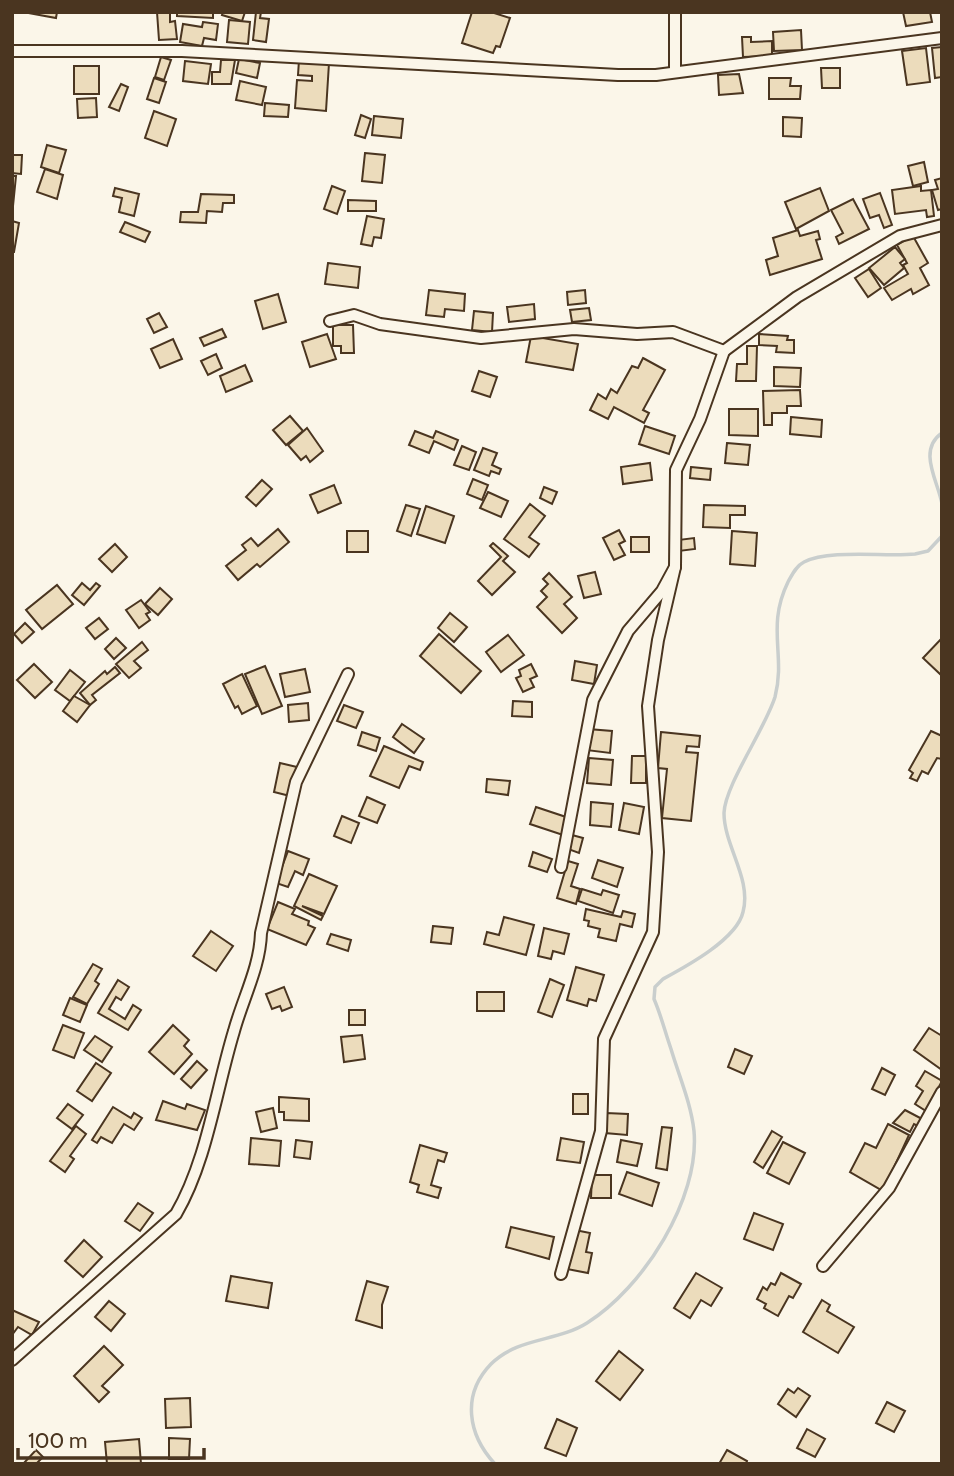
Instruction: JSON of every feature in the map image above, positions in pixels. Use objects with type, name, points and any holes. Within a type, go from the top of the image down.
[{"type":"street","points":[[675,12],[675,72]]},
{"type":"street","points":[[12,51],[182,51],[618,75],[675,72],[942,38]]},
{"type":"street","points":[[561,1274],[601,1131],[604,1039],[653,932],[658,852],[648,706],[658,640],[675,567],[676,470],[724,351],[797,297],[900,236],[942,225]]},
{"type":"street","points":[[330,321],[354,315],[380,324],[481,338],[575,329],[637,334],[673,332],[724,351]]},
{"type":"street","points":[[561,867],[593,701],[628,631],[662,591],[675,567]]},
{"type":"street","points":[[12,1360],[176,1214],[193,1184],[234,1029],[261,949],[261,933],[296,782],[348,674]]},
{"type":"street","points":[[823,1266],[889,1188],[942,1092]]},
{"type":"building","points":[[23,12],[57,12],[56,18]]},
{"type":"building","points":[[157,12],[170,12],[170,22],[175,21],[177,39],[159,40]]},
{"type":"building","points":[[177,12],[213,12],[213,18],[177,16]]},
{"type":"building","points":[[223,12],[245,12],[242,21],[222,15]]},
{"type":"building","points":[[256,12],[261,12],[260,18],[269,19],[266,42],[253,40]]},
{"type":"building","points":[[472,12],[491,12],[510,18],[500,47],[496,46],[493,53],[462,43]]},
{"type":"building","points":[[903,12],[930,12],[932,22],[906,26]]},
{"type":"building","points":[[229,20],[250,22],[248,44],[227,42]]},
{"type":"building","points":[[203,22],[218,24],[216,40],[204,38],[202,46],[180,42],[183,24],[202,27]]},
{"type":"building","points":[[801,30],[802,50],[774,51],[773,32]]},
{"type":"building","points":[[742,37],[751,37],[751,42],[772,41],[772,56],[743,57]]},
{"type":"building","points":[[942,47],[942,77],[935,78],[932,48]]},
{"type":"building","points":[[926,48],[930,82],[907,85],[902,51]]},
{"type":"building","points":[[161,57],[171,60],[164,80],[155,77]]},
{"type":"building","points":[[239,59],[260,63],[257,78],[236,73]]},
{"type":"building","points":[[221,60],[235,60],[231,84],[212,84],[212,72],[220,72]]},
{"type":"building","points":[[299,60],[329,63],[326,111],[295,108],[297,80],[312,81],[312,76],[298,75]]},
{"type":"building","points":[[185,61],[211,64],[208,84],[183,81]]},
{"type":"building","points":[[74,66],[99,66],[99,94],[74,94]]},
{"type":"building","points":[[821,68],[840,68],[840,88],[822,88]]},
{"type":"building","points":[[739,74],[743,93],[719,95],[718,75]]},
{"type":"building","points":[[154,78],[166,82],[159,103],[147,99]]},
{"type":"building","points":[[769,78],[791,78],[790,86],[801,86],[800,99],[769,99]]},
{"type":"building","points":[[240,81],[266,87],[262,105],[236,100]]},
{"type":"building","points":[[121,84],[128,87],[119,111],[109,107]]},
{"type":"building","points":[[96,98],[97,117],[78,118],[77,99]]},
{"type":"building","points":[[265,103],[289,105],[288,117],[264,116]]},
{"type":"building","points":[[154,111],[176,119],[167,146],[145,138]]},
{"type":"building","points":[[361,115],[371,119],[365,138],[355,135]]},
{"type":"building","points":[[374,116],[403,119],[401,138],[372,135]]},
{"type":"building","points":[[783,117],[802,118],[801,137],[783,136]]},
{"type":"building","points":[[47,145],[66,150],[59,173],[41,167]]},
{"type":"building","points":[[365,153],[385,155],[382,183],[362,181]]},
{"type":"building","points":[[12,155],[22,155],[21,174],[12,173]]},
{"type":"building","points":[[924,162],[928,182],[913,186],[908,166]]},
{"type":"building","points":[[45,169],[63,175],[57,199],[37,192]]},
{"type":"building","points":[[12,176],[16,176],[12,216]]},
{"type":"building","points":[[942,178],[942,209],[938,210],[932,190],[938,189],[935,180]]},
{"type":"building","points":[[332,186],[345,191],[337,214],[324,209]]},
{"type":"building","points":[[921,186],[921,191],[931,190],[934,216],[927,217],[926,210],[895,214],[892,190]]},
{"type":"building","points":[[115,188],[139,194],[134,216],[119,212],[122,198],[113,196]]},
{"type":"building","points":[[820,188],[829,211],[796,229],[785,202]]},
{"type":"building","points":[[880,193],[892,225],[884,228],[879,215],[870,218],[863,199]]},
{"type":"building","points":[[201,194],[234,195],[234,203],[223,203],[222,212],[207,211],[206,223],[180,222],[181,212],[198,212]]},
{"type":"building","points":[[853,199],[869,229],[839,244],[836,237],[843,233],[831,210]]},
{"type":"building","points":[[348,200],[376,201],[376,211],[348,211]]},
{"type":"building","points":[[367,216],[384,219],[381,238],[374,237],[372,246],[361,244]]},
{"type":"building","points":[[12,221],[19,223],[14,252],[12,252]]},
{"type":"building","points":[[125,222],[150,232],[145,242],[120,232]]},
{"type":"building","points":[[798,230],[800,236],[818,231],[820,239],[816,240],[822,259],[770,275],[766,260],[778,256],[773,238]]},
{"type":"building","points":[[913,236],[928,263],[920,268],[929,285],[913,294],[911,289],[892,300],[884,288],[908,274],[903,265],[907,263],[897,245]]},
{"type":"building","points":[[895,247],[905,259],[900,263],[904,268],[884,285],[869,268]]},
{"type":"building","points":[[328,263],[360,267],[358,288],[325,284]]},
{"type":"building","points":[[869,269],[881,288],[868,297],[855,278]]},
{"type":"building","points":[[429,290],[465,294],[464,311],[445,309],[444,317],[426,315]]},
{"type":"building","points":[[585,290],[586,303],[568,305],[567,292]]},
{"type":"building","points":[[278,294],[286,322],[263,329],[255,301]]},
{"type":"building","points":[[534,304],[535,319],[509,322],[507,307]]},
{"type":"building","points":[[589,308],[591,320],[572,322],[570,310]]},
{"type":"building","points":[[474,311],[493,313],[492,332],[472,330]]},
{"type":"building","points":[[159,313],[167,327],[154,333],[147,319]]},
{"type":"building","points":[[333,325],[353,325],[354,353],[341,353],[341,346],[333,346]]},
{"type":"building","points":[[222,329],[226,337],[204,346],[200,338]]},
{"type":"building","points":[[327,334],[336,359],[310,367],[302,342]]},
{"type":"building","points":[[759,334],[788,336],[787,340],[794,340],[794,353],[776,352],[777,346],[759,345]]},
{"type":"building","points":[[531,336],[578,344],[573,370],[526,362]]},
{"type":"building","points":[[173,339],[182,359],[160,368],[151,349]]},
{"type":"building","points":[[747,346],[757,346],[756,381],[736,381],[737,364],[747,364]]},
{"type":"building","points":[[216,354],[222,368],[208,375],[201,361]]},
{"type":"building","points":[[643,358],[665,370],[643,410],[649,413],[644,423],[614,407],[608,419],[590,410],[598,394],[606,399],[611,389],[617,393],[632,366],[638,368]]},
{"type":"building","points":[[245,365],[252,381],[226,392],[220,376]]},
{"type":"building","points":[[774,367],[801,368],[800,387],[774,386]]},
{"type":"building","points":[[479,371],[497,377],[490,397],[472,391]]},
{"type":"building","points":[[800,390],[801,406],[787,406],[787,413],[772,413],[772,425],[764,425],[763,391]]},
{"type":"building","points":[[729,409],[758,409],[758,436],[729,435]]},
{"type":"building","points":[[290,416],[303,431],[286,445],[273,430]]},
{"type":"building","points":[[791,417],[822,420],[821,437],[790,434]]},
{"type":"building","points":[[645,426],[675,436],[669,454],[639,444]]},
{"type":"building","points":[[307,428],[323,451],[310,462],[306,456],[301,460],[288,445]]},
{"type":"building","points":[[415,431],[433,438],[436,431],[458,440],[454,450],[434,441],[429,453],[409,445]]},
{"type":"building","points":[[727,443],[750,445],[748,465],[725,463]]},
{"type":"building","points":[[462,446],[476,452],[469,470],[454,465]]},
{"type":"building","points":[[483,448],[497,453],[492,465],[501,469],[499,474],[491,471],[489,476],[474,470]]},
{"type":"building","points":[[650,463],[652,480],[623,484],[621,467]]},
{"type":"building","points":[[691,467],[711,469],[710,480],[690,478]]},
{"type":"building","points":[[473,479],[488,485],[482,500],[467,494]]},
{"type":"building","points":[[262,480],[272,489],[256,506],[246,497]]},
{"type":"building","points":[[334,485],[341,503],[318,513],[310,495]]},
{"type":"building","points":[[544,487],[557,492],[552,504],[540,498]]},
{"type":"building","points":[[488,492],[508,501],[501,517],[480,508]]},
{"type":"building","points":[[530,504],[545,516],[529,537],[539,544],[529,557],[504,539]]},
{"type":"building","points":[[406,505],[420,509],[411,536],[397,531]]},
{"type":"building","points":[[704,505],[745,506],[745,515],[730,515],[730,528],[703,527]]},
{"type":"building","points":[[426,506],[454,516],[445,543],[417,534]]},
{"type":"building","points":[[278,529],[289,542],[260,567],[257,564],[238,580],[226,566],[246,550],[242,545],[251,538],[258,546]]},
{"type":"building","points":[[619,530],[625,541],[619,544],[625,555],[614,560],[603,538]]},
{"type":"building","points":[[347,531],[368,531],[368,552],[347,552]]},
{"type":"building","points":[[732,531],[757,533],[755,566],[730,564]]},
{"type":"building","points":[[631,537],[649,537],[649,552],[631,552]]},
{"type":"building","points":[[694,538],[695,549],[679,551],[678,540]]},
{"type":"building","points":[[493,543],[508,556],[503,561],[515,572],[492,595],[478,581],[501,557],[490,546]]},
{"type":"building","points":[[115,544],[127,557],[112,572],[99,559]]},
{"type":"building","points":[[595,572],[601,594],[584,598],[578,576]]},
{"type":"building","points":[[549,573],[572,597],[564,604],[577,618],[562,633],[537,607],[547,597],[541,591],[548,584],[543,579]]},
{"type":"building","points":[[82,583],[90,590],[96,583],[100,586],[84,605],[72,595]]},
{"type":"building","points":[[57,585],[73,604],[42,629],[26,610]]},
{"type":"building","points":[[160,588],[172,599],[158,615],[145,604]]},
{"type":"building","points":[[141,600],[150,612],[146,614],[150,620],[139,628],[126,610]]},
{"type":"building","points":[[450,613],[467,627],[454,642],[438,628]]},
{"type":"building","points":[[99,618],[108,629],[95,639],[86,628]]},
{"type":"building","points":[[25,623],[34,632],[22,643],[14,634]]},
{"type":"building","points":[[439,634],[481,671],[461,693],[420,656]]},
{"type":"building","points":[[508,635],[524,655],[501,672],[486,652]]},
{"type":"building","points":[[116,638],[126,648],[114,659],[105,649]]},
{"type":"building","points":[[942,638],[942,672],[940,674],[923,658]]},
{"type":"building","points":[[142,642],[148,650],[134,661],[141,668],[129,678],[116,664]]},
{"type":"building","points":[[575,661],[597,665],[594,684],[572,680]]},
{"type":"building","points":[[34,664],[52,682],[35,698],[17,680]]},
{"type":"building","points":[[531,664],[537,676],[530,679],[534,687],[523,692],[516,678],[521,676],[519,670]]},
{"type":"building","points":[[265,666],[282,706],[262,714],[245,674]]},
{"type":"building","points":[[115,667],[120,673],[92,695],[96,700],[90,705],[80,693],[105,671],[107,674]]},
{"type":"building","points":[[305,669],[310,692],[285,697],[280,674]]},
{"type":"building","points":[[70,670],[85,682],[70,701],[55,690]]},
{"type":"building","points":[[242,674],[257,706],[242,714],[238,706],[235,708],[223,684]]},
{"type":"building","points":[[74,696],[90,705],[77,722],[63,711]]},
{"type":"building","points":[[513,701],[532,702],[532,717],[512,716]]},
{"type":"building","points":[[308,703],[309,720],[289,722],[288,705]]},
{"type":"building","points":[[344,705],[363,712],[356,728],[337,721]]},
{"type":"building","points":[[402,724],[424,739],[414,753],[393,737]]},
{"type":"building","points":[[588,729],[612,731],[610,753],[586,750]]},
{"type":"building","points":[[931,731],[942,736],[942,759],[937,758],[928,774],[922,771],[917,781],[910,778],[913,773],[909,770]]},
{"type":"building","points":[[362,732],[380,738],[376,751],[358,745]]},
{"type":"building","points":[[661,732],[700,736],[699,747],[687,746],[686,752],[698,753],[691,821],[662,818],[667,769],[658,768]]},
{"type":"building","points":[[384,746],[423,762],[420,770],[409,766],[399,788],[370,776]]},
{"type":"building","points":[[632,756],[646,756],[646,783],[631,783]]},
{"type":"building","points":[[589,758],[613,760],[611,785],[587,783]]},
{"type":"building","points":[[280,763],[297,767],[290,796],[274,792]]},
{"type":"building","points":[[487,779],[510,781],[508,795],[486,792]]},
{"type":"building","points":[[367,797],[385,805],[377,823],[359,816]]},
{"type":"building","points":[[591,802],[613,804],[611,827],[590,825]]},
{"type":"building","points":[[624,803],[644,807],[639,834],[619,830]]},
{"type":"building","points":[[536,807],[569,818],[563,835],[530,824]]},
{"type":"building","points":[[342,816],[359,823],[351,843],[334,836]]},
{"type":"building","points":[[572,835],[583,838],[579,853],[568,849]]},
{"type":"building","points":[[288,851],[309,859],[303,875],[295,871],[288,887],[276,883]]},
{"type":"building","points":[[533,852],[552,859],[547,872],[529,866]]},
{"type":"building","points":[[598,860],[623,868],[617,887],[592,878]]},
{"type":"building","points":[[568,861],[578,864],[571,886],[580,889],[576,904],[557,898]]},
{"type":"building","points":[[309,874],[337,886],[324,914],[302,906],[323,916],[321,920],[294,906]]},
{"type":"building","points":[[582,889],[601,895],[603,890],[619,895],[613,913],[578,901]]},
{"type":"building","points":[[278,902],[295,909],[292,914],[309,921],[308,925],[315,928],[306,945],[267,929]]},
{"type":"building","points":[[586,909],[621,917],[623,911],[635,914],[632,927],[620,924],[616,941],[598,937],[600,929],[588,926],[589,921],[584,920]]},
{"type":"building","points":[[504,917],[534,925],[526,955],[484,944],[487,932],[499,935]]},
{"type":"building","points":[[433,926],[453,928],[451,944],[431,942]]},
{"type":"building","points":[[544,928],[569,934],[564,954],[553,951],[551,959],[538,956]]},
{"type":"building","points":[[211,931],[233,946],[216,971],[193,956]]},
{"type":"building","points":[[331,934],[351,940],[348,951],[327,944]]},
{"type":"building","points":[[93,964],[102,969],[95,981],[99,984],[87,1004],[73,997]]},
{"type":"building","points":[[576,967],[604,975],[596,1001],[589,999],[587,1006],[567,1000]]},
{"type":"building","points":[[550,979],[564,985],[552,1017],[538,1012]]},
{"type":"building","points":[[118,980],[129,987],[121,1000],[116,997],[109,1009],[125,1019],[133,1005],[141,1010],[128,1030],[98,1013]]},
{"type":"building","points":[[284,987],[292,1007],[282,1011],[280,1006],[272,1009],[266,994]]},
{"type":"building","points":[[477,992],[504,992],[504,1011],[477,1011]]},
{"type":"building","points":[[70,998],[87,1005],[80,1022],[63,1015]]},
{"type":"building","points":[[349,1010],[365,1010],[365,1025],[349,1025]]},
{"type":"building","points":[[63,1025],[84,1033],[74,1058],[53,1050]]},
{"type":"building","points":[[173,1025],[189,1040],[184,1046],[192,1054],[174,1074],[149,1052]]},
{"type":"building","points":[[929,1028],[942,1036],[942,1070],[914,1050]]},
{"type":"building","points":[[362,1035],[365,1059],[344,1062],[341,1037]]},
{"type":"building","points":[[95,1036],[112,1047],[102,1062],[84,1050]]},
{"type":"building","points":[[735,1049],[752,1056],[744,1074],[728,1067]]},
{"type":"building","points":[[197,1061],[207,1070],[191,1088],[181,1079]]},
{"type":"building","points":[[96,1063],[111,1073],[92,1101],[77,1091]]},
{"type":"building","points":[[882,1068],[895,1075],[885,1095],[872,1089]]},
{"type":"building","points":[[925,1071],[942,1081],[926,1111],[915,1104],[923,1091],[916,1086]]},
{"type":"building","points":[[573,1094],[588,1094],[588,1114],[573,1114]]},
{"type":"building","points":[[279,1097],[309,1099],[309,1121],[284,1120],[284,1112],[279,1112]]},
{"type":"building","points":[[163,1101],[185,1109],[187,1104],[205,1110],[197,1130],[156,1120]]},
{"type":"building","points":[[68,1104],[83,1115],[72,1129],[57,1118]]},
{"type":"building","points":[[113,1107],[131,1118],[134,1113],[142,1118],[134,1130],[124,1124],[112,1143],[101,1137],[97,1143],[92,1140]]},
{"type":"building","points":[[273,1108],[277,1128],[261,1132],[256,1112]]},
{"type":"building","points":[[905,1110],[924,1120],[920,1127],[914,1124],[910,1132],[893,1123]]},
{"type":"building","points":[[606,1113],[628,1114],[627,1135],[605,1133]]},
{"type":"building","points":[[888,1124],[909,1135],[883,1191],[850,1172],[865,1143],[876,1148]]},
{"type":"building","points":[[76,1126],[86,1134],[70,1156],[74,1159],[65,1172],[50,1161]]},
{"type":"building","points":[[662,1127],[672,1128],[667,1170],[656,1168]]},
{"type":"building","points":[[772,1131],[782,1137],[763,1168],[754,1162]]},
{"type":"building","points":[[251,1138],[281,1141],[279,1166],[249,1164]]},
{"type":"building","points":[[561,1138],[584,1142],[580,1163],[557,1160]]},
{"type":"building","points":[[296,1140],[312,1142],[310,1159],[294,1157]]},
{"type":"building","points":[[621,1140],[642,1144],[637,1166],[617,1162]]},
{"type":"building","points":[[783,1142],[805,1153],[789,1184],[767,1173]]},
{"type":"building","points":[[420,1145],[447,1153],[444,1162],[438,1160],[431,1185],[441,1188],[438,1198],[417,1192],[419,1185],[410,1182]]},
{"type":"building","points":[[627,1172],[659,1183],[652,1206],[619,1194]]},
{"type":"building","points":[[592,1175],[611,1175],[611,1198],[591,1198]]},
{"type":"building","points":[[138,1203],[153,1213],[140,1231],[125,1221]]},
{"type":"building","points":[[754,1213],[783,1224],[773,1250],[744,1239]]},
{"type":"building","points":[[511,1227],[554,1237],[549,1259],[506,1247]]},
{"type":"building","points":[[575,1230],[590,1233],[586,1252],[592,1253],[588,1273],[567,1269]]},
{"type":"building","points":[[84,1240],[102,1257],[83,1277],[65,1261]]},
{"type":"building","points":[[696,1273],[722,1288],[711,1306],[701,1300],[690,1318],[674,1308]]},
{"type":"building","points":[[781,1273],[801,1284],[793,1298],[789,1296],[778,1316],[764,1308],[766,1304],[757,1299],[763,1287],[767,1290],[771,1283],[775,1285]]},
{"type":"building","points":[[231,1276],[272,1283],[268,1308],[226,1301]]},
{"type":"building","points":[[367,1281],[388,1287],[382,1305],[382,1328],[356,1320]]},
{"type":"building","points":[[822,1300],[830,1305],[827,1311],[854,1327],[838,1353],[803,1332]]},
{"type":"building","points":[[109,1301],[125,1314],[111,1331],[95,1317]]},
{"type":"building","points":[[12,1310],[39,1322],[32,1335],[18,1327],[12,1335]]},
{"type":"building","points":[[104,1346],[123,1365],[102,1386],[109,1392],[99,1402],[74,1376]]},
{"type":"building","points":[[619,1351],[643,1370],[620,1400],[596,1381]]},
{"type":"building","points":[[798,1388],[810,1396],[796,1417],[778,1404],[788,1389],[794,1393]]},
{"type":"building","points":[[190,1398],[191,1427],[166,1428],[165,1399]]},
{"type":"building","points":[[887,1402],[905,1411],[894,1432],[876,1423]]},
{"type":"building","points":[[557,1419],[577,1428],[566,1456],[545,1448]]},
{"type":"building","points":[[807,1429],[825,1439],[815,1457],[797,1448]]},
{"type":"building","points":[[169,1438],[190,1439],[189,1459],[169,1459]]},
{"type":"building","points":[[139,1439],[141,1464],[107,1464],[105,1442]]},
{"type":"building","points":[[36,1450],[43,1457],[36,1464],[23,1464]]},
{"type":"building","points":[[727,1450],[747,1461],[746,1464],[719,1464]]},
{"type":"waterway","points":[[942,433],[935,440],[930,457],[942,504]]},
{"type":"waterway","points":[[495,1464],[486,1453],[474,1428],[472,1402],[481,1376],[491,1364],[513,1349],[575,1329],[608,1307],[647,1265],[678,1212],[688,1185],[694,1131],[684,1090],[654,999],[655,987],[663,979],[721,942],[739,922],[743,912],[744,887],[728,838],[724,813],[738,772],[775,697],[779,668],[778,613],[788,582],[799,566],[815,558],[915,554],[928,551],[942,536]]}]
